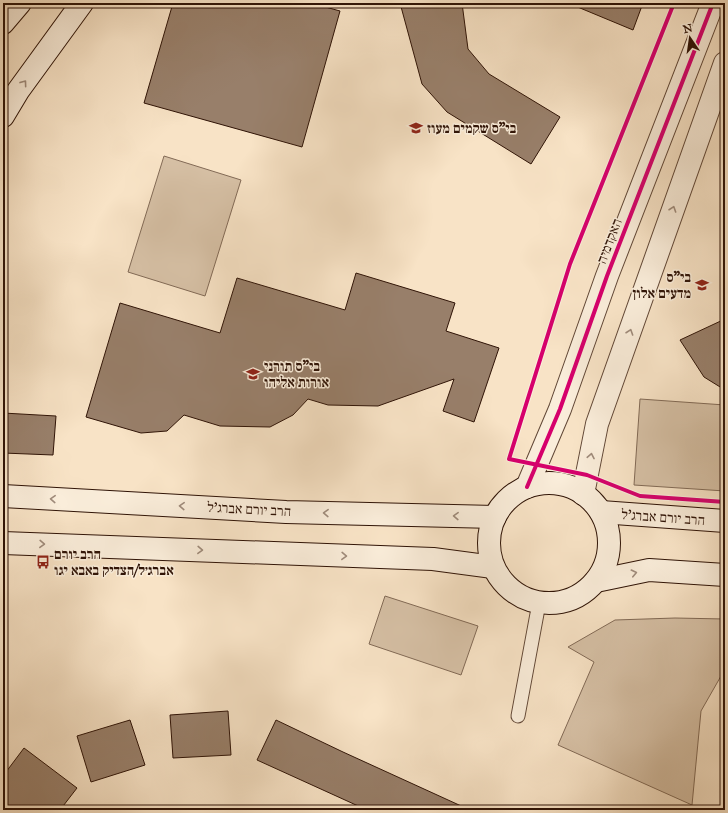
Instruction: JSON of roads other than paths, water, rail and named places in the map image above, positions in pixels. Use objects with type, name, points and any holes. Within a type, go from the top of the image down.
[{"type":"main road","points":[[3,23],[20,3]]},
{"type":"main road","points":[[3,116],[18,91],[82,3]]},
{"type":"main road","name":"האקדמיה","points":[[528,487],[560,409],[607,276],[713,3]]},
{"type":"main road","points":[[583,494],[597,424],[725,63]]},
{"type":"main road","points":[[543,484],[557,484],[571,487],[583,494],[601,512],[609,534],[609,551],[606,564],[596,581],[584,592],[570,600],[555,603],[539,603],[524,598],[510,589],[493,566],[490,556],[489,539],[495,517],[505,503],[516,493],[528,487],[543,484]]},
{"type":"main road","name":"הרב יורם אברג'ל","points":[[3,496],[286,512],[495,517]]},
{"type":"main road","name":"הרב יורם אברג'ל","points":[[601,512],[725,521]]},
{"type":"main road","points":[[3,542],[433,559],[493,566]]},
{"type":"main road","points":[[596,581],[649,570],[725,575]]},
{"type":"lane","points":[[518,716],[539,603]]},
{"type":"place","name":"בי\"ס שקמים מעוז","points":[[416,128]]},
{"type":"place","name":"בי\"ס מדעים אלון","points":[[702,285]]},
{"type":"place","name":"בי\"ס תורני אורות אליהו","points":[[253,374]]},
{"type":"place","name":"הרב יורם אברג׳ל/הצדיק באבא יגו","points":[[43,562]]}]
